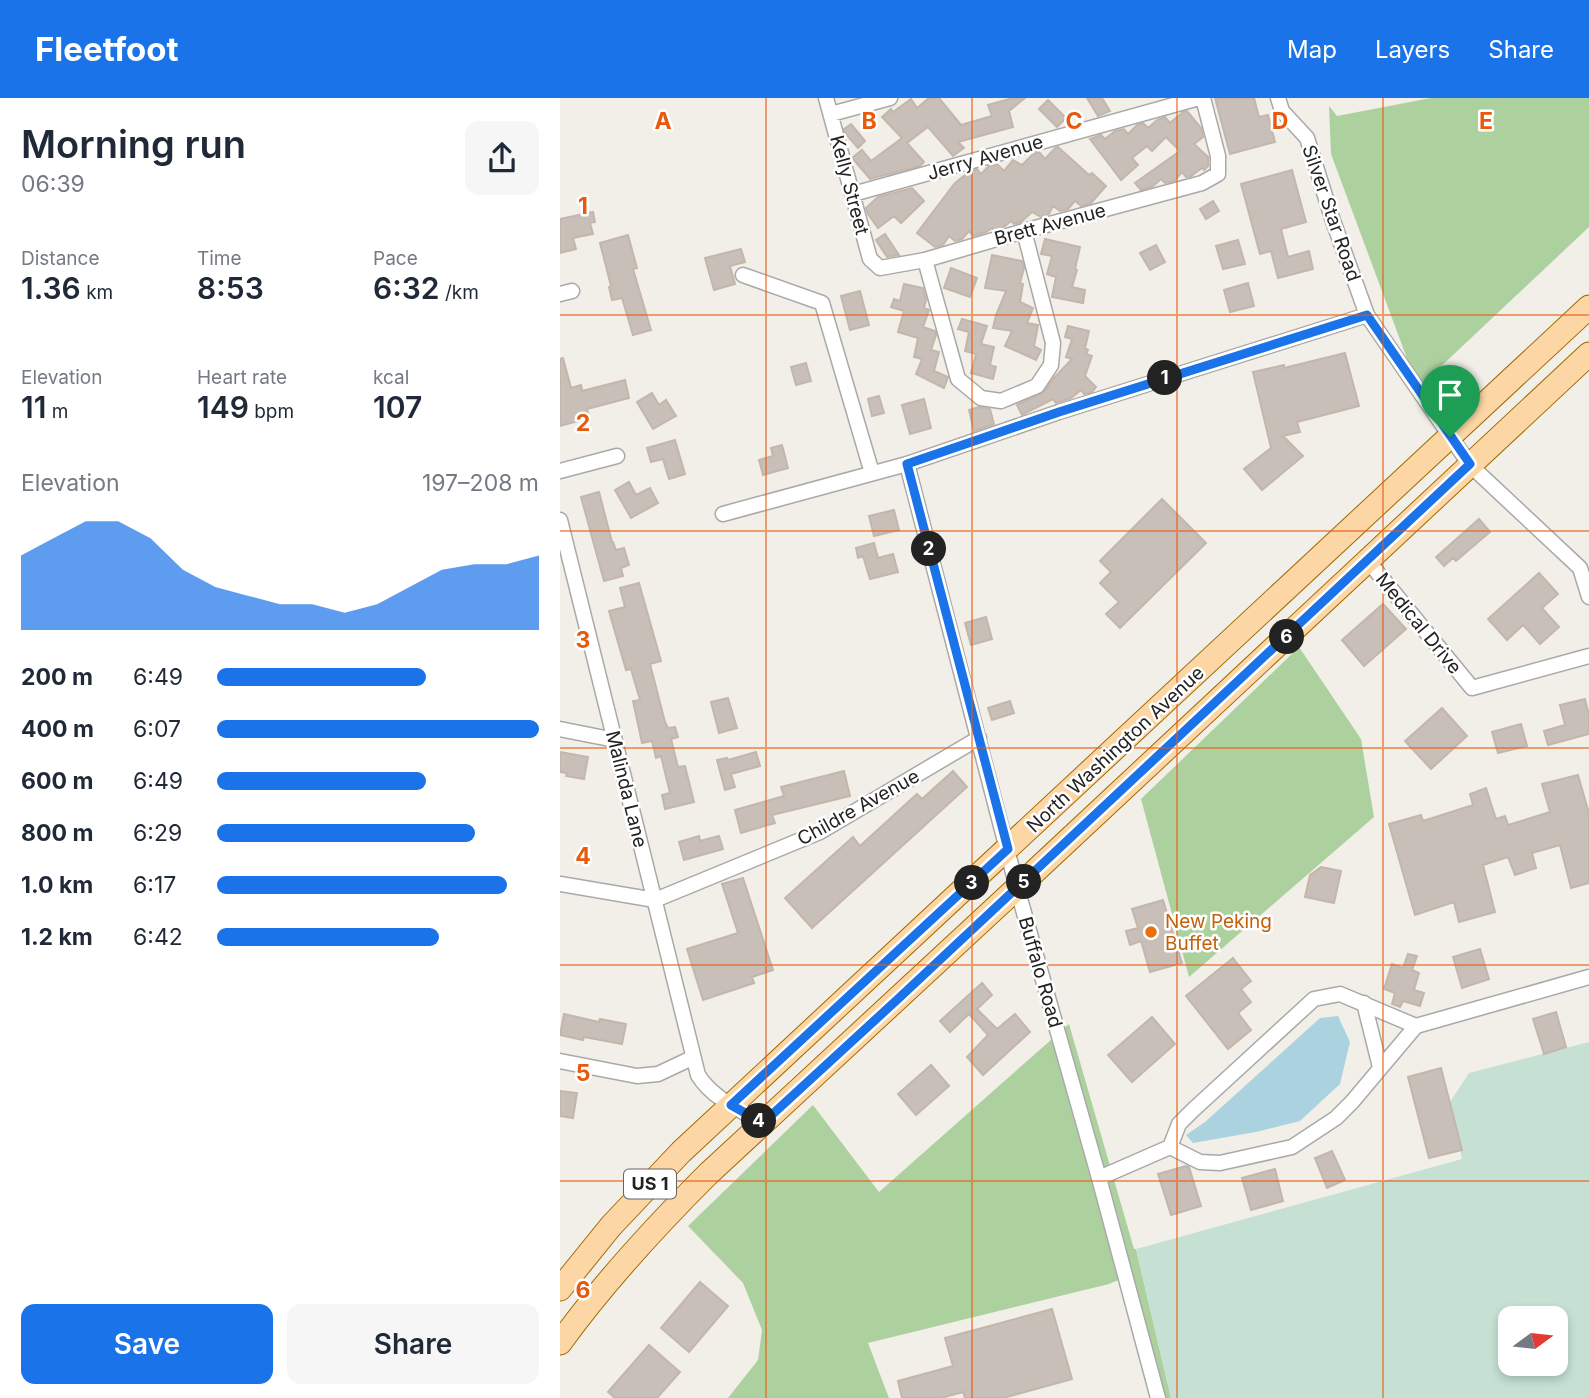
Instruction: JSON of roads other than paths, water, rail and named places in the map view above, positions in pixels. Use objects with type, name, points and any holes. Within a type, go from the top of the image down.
[{"type":"main road","name":"North Washington Avenue","points":[[560,1289],[588,1252],[657,1176],[731,1105],[1589,307]]},
{"type":"main road","name":"North Washington Avenue","points":[[560,1343],[613,1274],[708,1174],[1589,354]]},
{"type":"main road","points":[[560,1270],[588,1252]]},
{"type":"street","name":"Kelly Street","points":[[826,98],[870,259],[880,268]]},
{"type":"street","points":[[831,114],[890,98]]},
{"type":"street","name":"Brett Avenue","points":[[880,268],[925,260],[1202,183],[1218,174],[1218,156],[1201,98]]},
{"type":"street","name":"Jerry Avenue","points":[[853,194],[1201,98]]},
{"type":"street","name":"Silver Star Road","points":[[1278,98],[1282,111],[1307,138],[1367,315],[1470,464],[1580,568],[1589,597]]},
{"type":"street","points":[[925,260],[958,379],[981,398],[1001,401],[1037,386],[1051,365],[1053,343],[1024,231]]},
{"type":"street","points":[[743,275],[822,303],[872,473]]},
{"type":"street","points":[[723,514],[907,464],[1059,412],[1367,315]]},
{"type":"street","points":[[560,471],[617,456]]},
{"type":"street","name":"Buffalo Road","points":[[907,464],[1017,888],[1158,1398]]},
{"type":"street","name":"Malinda Lane","points":[[560,520],[692,1058],[705,1087],[763,1123]]},
{"type":"street","name":"Medical Drive","points":[[1368,561],[1472,688],[1589,656]]},
{"type":"street","points":[[560,578],[575,581]]},
{"type":"street","points":[[560,729],[615,740]]},
{"type":"street","name":"Childre Avenue","points":[[655,900],[820,832],[979,738]]},
{"type":"street","points":[[560,884],[655,900]]},
{"type":"street","points":[[1170,1147],[1200,1161],[1220,1163],[1292,1147],[1336,1118],[1416,1027],[1589,977]]},
{"type":"street","points":[[1099,1178],[1170,1147],[1179,1124],[1314,999],[1340,994],[1416,1027]]},
{"type":"street","points":[[1364,1003],[1381,1067]]},
{"type":"street","points":[[560,1061],[638,1076],[658,1074],[692,1058]]},
{"type":"water","points":[[1338,1016],[1350,1042],[1340,1084],[1300,1121],[1193,1143],[1186,1135],[1205,1122],[1320,1018]]},
{"type":"place","name":"New Peking Buffet","points":[[1151,932]]}]
